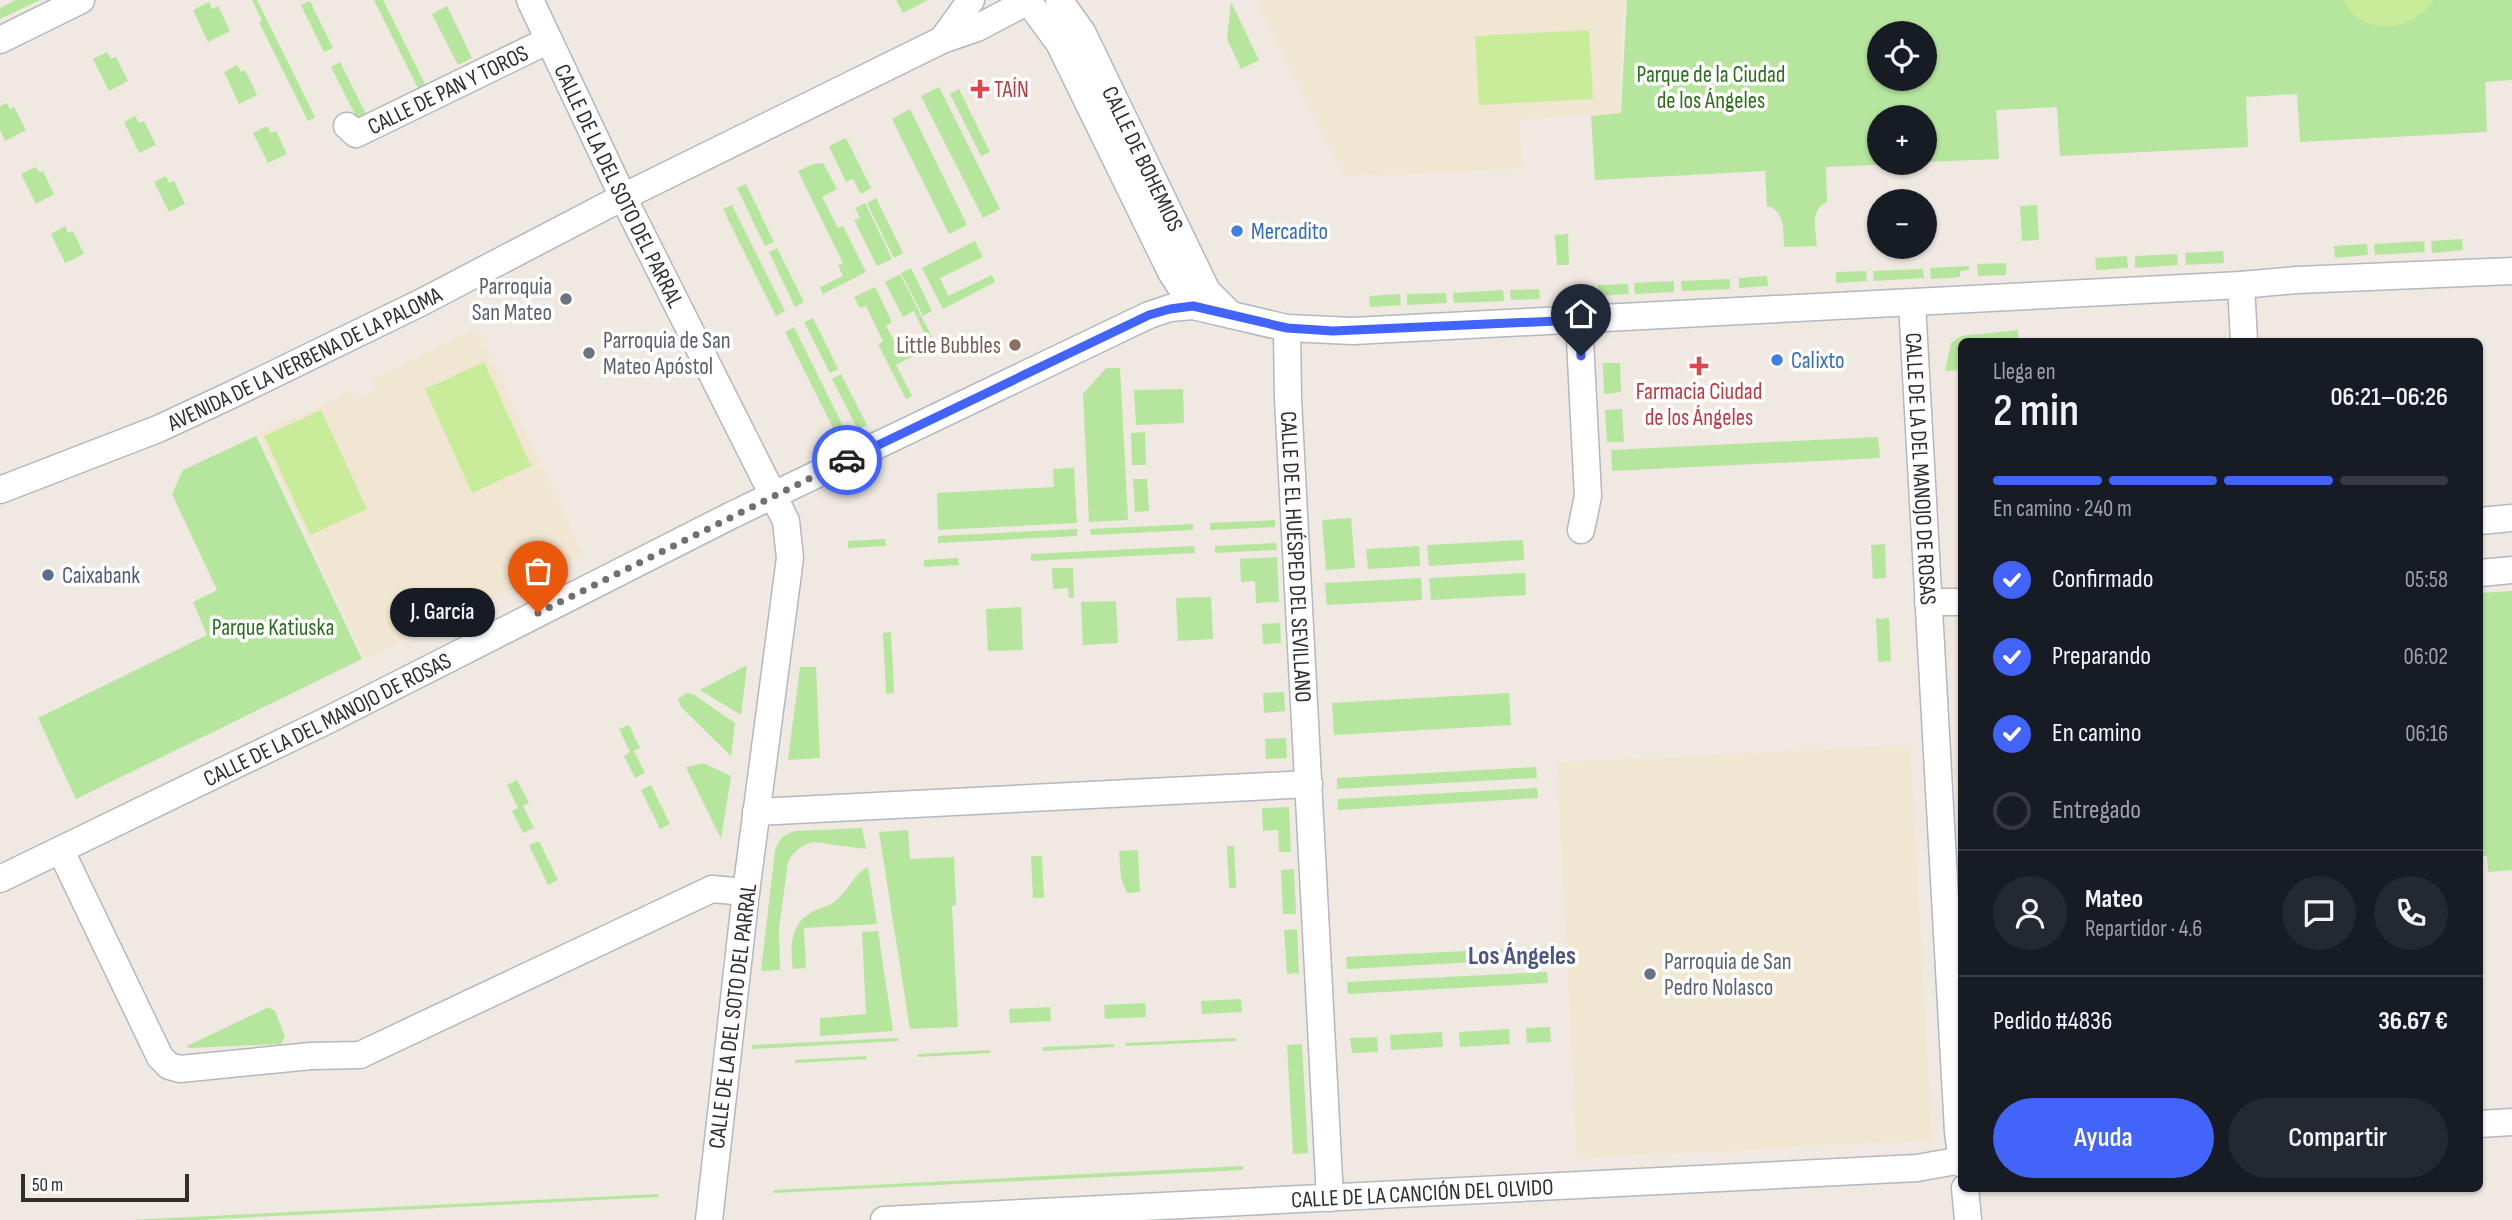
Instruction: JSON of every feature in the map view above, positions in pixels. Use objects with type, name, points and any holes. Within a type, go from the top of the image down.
[{"type":"street","points":[[0,40],[81,0]]},
{"type":"street","name":"CALLE DE LA DEL SOTO DEL PARRAL","points":[[530,0],[623,197],[786,521],[790,558],[746,892],[709,1220]]},
{"type":"street","name":"AVENIDA DE LA VERBENA DE LA PALOMA","points":[[942,40],[971,0]]},
{"type":"street","name":"CALLE DE BOHEMIOS","points":[[1059,0],[1082,32],[1208,291],[1231,315]]},
{"type":"street","name":"AVENIDA DE LA VERBENA DE LA PALOMA","points":[[0,490],[158,429],[231,395],[420,303],[623,197],[1023,3]]},
{"type":"street","name":"CALLE DE BOHEMIOS","points":[[1023,3],[1059,43],[1171,272],[1193,306]]},
{"type":"street","name":"CALLE DE PAN Y TOROS","points":[[347,126],[356,135],[548,40]]},
{"type":"street","name":"CALLE DE LA DEL MANOJO DE ROSAS","points":[[0,879],[326,721],[1028,371],[1149,315],[1170,309],[1193,306],[1287,328],[1353,331],[2512,271]]},
{"type":"street","points":[[2241,285],[2244,338]]},
{"type":"street","name":"CALLE DE LA DEL MANOJO DE ROSAS","points":[[1912,303],[1928,603],[1958,602]]},
{"type":"street","points":[[1579,320],[1588,496],[1581,530]]},
{"type":"street","name":"CALLE DE EL HUÉSPED DEL SEVILLANO","points":[[1287,328],[1288,399],[1309,784],[1335,1205]]},
{"type":"street","points":[[2483,521],[2512,518]]},
{"type":"street","points":[[2483,573],[2512,570]]},
{"type":"street","points":[[1928,603],[1958,1126]]},
{"type":"street","points":[[756,812],[1309,784]]},
{"type":"street","points":[[61,851],[155,1048],[169,1066],[180,1069],[311,1056],[360,1055],[712,889],[746,892]]},
{"type":"street","points":[[2483,1124],[2512,1122]]},
{"type":"street","name":"CALLE DE LA CANCIÓN DEL OLVIDO","points":[[884,1220],[1335,1205],[1917,1168],[1958,1162]]},
{"type":"street","points":[[1965,1192],[1968,1220]]},
{"type":"shaded area","points":[[1256,0],[1624,0],[1619,113],[1519,119],[1522,169],[1345,176]]},
{"type":"shaded area","points":[[477,328],[583,555],[365,659],[259,434],[351,391],[355,400],[377,389],[373,379]]},
{"type":"shaded area","points":[[1910,745],[1932,1140],[1577,1158],[1557,763]]},
{"type":"green space","points":[[16,0],[40,0],[0,19],[0,8]]},
{"type":"green space","points":[[252,0],[257,0],[315,117],[308,121],[259,22],[262,20]]},
{"type":"green space","points":[[374,0],[383,0],[425,84],[418,88]]},
{"type":"green space","points":[[896,0],[928,0],[903,13]]},
{"type":"green space","name":"Parque de la Ciudad de los Ángeles","points":[[1627,0],[2512,0],[2512,80],[2485,82],[2487,132],[2300,142],[2297,94],[2246,97],[2248,147],[2060,156],[2057,107],[1996,110],[1999,159],[1937,162],[1937,105],[1867,105],[1867,165],[1826,167],[1827,202],[1816,215],[1817,246],[1784,247],[1783,228],[1778,212],[1767,206],[1765,171],[1595,180],[1591,116],[1621,113]]},
{"type":"green space","points":[[2343,0],[2434,0],[2425,11],[2413,19],[2387,26],[2362,21],[2351,12]]},
{"type":"green space","points":[[310,1],[333,48],[324,52],[301,5]]},
{"type":"green space","points":[[209,2],[212,9],[218,6],[230,31],[208,42],[193,10]]},
{"type":"green space","points":[[1231,2],[1259,60],[1241,69],[1227,39]]},
{"type":"green space","points":[[447,6],[472,58],[458,65],[432,14]]},
{"type":"green space","points":[[1589,30],[1593,99],[1479,105],[1475,36]]},
{"type":"green space","points":[[107,52],[111,59],[116,57],[128,81],[109,91],[93,59]]},
{"type":"green space","points":[[340,62],[366,114],[357,118],[331,67]]},
{"type":"green space","points":[[237,65],[241,72],[245,70],[257,95],[239,104],[224,72]]},
{"type":"green space","points":[[939,87],[1000,209],[983,218],[921,96]]},
{"type":"green space","points":[[959,89],[990,152],[981,156],[950,94]]},
{"type":"green space","points":[[7,103],[10,109],[14,107],[26,130],[5,141],[0,130],[0,106]]},
{"type":"green space","points":[[910,109],[967,225],[949,234],[892,119]]},
{"type":"green space","points":[[135,116],[139,123],[144,121],[156,145],[139,153],[124,122]]},
{"type":"green space","points":[[267,126],[271,133],[276,131],[287,154],[268,163],[253,133]]},
{"type":"green space","points":[[846,138],[871,188],[861,194],[853,179],[846,182],[829,146]]},
{"type":"green space","points":[[823,163],[837,189],[822,197],[838,228],[843,226],[866,272],[823,294],[820,287],[843,276],[838,265],[843,263],[798,171]]},
{"type":"green space","points":[[35,167],[40,172],[43,171],[54,194],[36,204],[21,174]]},
{"type":"green space","points":[[166,176],[169,183],[174,181],[185,204],[169,212],[154,182]]},
{"type":"green space","points":[[746,184],[774,242],[765,246],[737,188]]},
{"type":"green space","points":[[876,198],[903,253],[894,258],[867,203]]},
{"type":"green space","points":[[865,203],[892,259],[877,266],[854,220],[860,218],[855,208]]},
{"type":"green space","points":[[732,205],[785,311],[776,316],[723,209]]},
{"type":"green space","points":[[2037,205],[2039,240],[2022,241],[2020,206]]},
{"type":"green space","points":[[65,226],[68,233],[73,231],[84,254],[65,263],[51,234]]},
{"type":"green space","points":[[1568,234],[1569,265],[1557,265],[1555,235]]},
{"type":"green space","points":[[2462,239],[2463,250],[2432,253],[2431,241]]},
{"type":"green space","points":[[975,241],[983,257],[940,278],[948,296],[992,275],[995,282],[943,309],[922,268]]},
{"type":"green space","points":[[2424,241],[2425,252],[2375,255],[2374,244]]},
{"type":"green space","points":[[2367,244],[2368,255],[2335,258],[2334,246]]},
{"type":"green space","points":[[777,248],[804,302],[795,307],[769,252]]},
{"type":"green space","points":[[2223,251],[2224,263],[2186,265],[2185,253]]},
{"type":"green space","points":[[2177,254],[2178,265],[2135,268],[2135,256]]},
{"type":"green space","points":[[2127,256],[2128,268],[2096,270],[2095,258]]},
{"type":"green space","points":[[2006,263],[2006,275],[1978,276],[1977,264]]},
{"type":"green space","points":[[1969,266],[1969,270],[1960,271],[1960,277],[1931,279],[1930,268]]},
{"type":"green space","points":[[911,268],[932,311],[923,316],[901,273]]},
{"type":"green space","points":[[1923,269],[1924,278],[1874,281],[1873,271]]},
{"type":"green space","points":[[1866,271],[1867,281],[1836,283],[1836,272]]},
{"type":"green space","points":[[900,274],[936,345],[896,365],[912,396],[906,399],[878,344],[883,341],[866,306],[860,308],[854,297],[875,287],[892,322],[886,326],[902,355],[928,341],[914,311],[903,317],[885,282]]},
{"type":"green space","points":[[1767,276],[1768,286],[1739,288],[1739,278]]},
{"type":"green space","points":[[1730,279],[1730,289],[1682,291],[1681,281]]},
{"type":"green space","points":[[1674,281],[1674,292],[1635,294],[1634,283]]},
{"type":"green space","points":[[1628,284],[1629,294],[1598,296],[1598,285]]},
{"type":"green space","points":[[1539,289],[1540,299],[1511,300],[1510,290]]},
{"type":"green space","points":[[1503,290],[1504,301],[1454,303],[1453,293]]},
{"type":"green space","points":[[1446,293],[1447,303],[1407,305],[1407,294]]},
{"type":"green space","points":[[1400,294],[1401,305],[1370,307],[1369,296]]},
{"type":"green space","points":[[813,318],[838,369],[830,373],[804,322]]},
{"type":"green space","points":[[794,327],[843,426],[834,430],[785,332]]},
{"type":"green space","points":[[2018,330],[2018,338],[1958,338]]},
{"type":"green space","points":[[1958,338],[1958,370],[1945,371],[1951,343]]},
{"type":"green space","points":[[484,362],[531,466],[472,493],[425,389]]},
{"type":"green space","points":[[1603,363],[1620,363],[1621,392],[1604,394]]},
{"type":"green space","points":[[1106,368],[1120,368],[1128,520],[1089,522],[1083,394]]},
{"type":"green space","points":[[841,374],[867,425],[858,430],[832,379]]},
{"type":"green space","points":[[1183,389],[1184,423],[1136,425],[1134,390]]},
{"type":"green space","points":[[1622,409],[1624,442],[1607,442],[1605,410]]},
{"type":"green space","points":[[321,410],[367,509],[310,535],[264,436]]},
{"type":"green space","points":[[1145,432],[1146,465],[1132,465],[1131,433]]},
{"type":"green space","name":"Parque Katiuska","points":[[256,436],[362,659],[76,799],[38,718],[207,635],[193,602],[217,590],[172,494],[183,470]]},
{"type":"green space","points":[[1878,437],[1880,458],[1612,471],[1611,450]]},
{"type":"green space","points":[[1074,468],[1077,523],[938,530],[937,493],[1054,487],[1053,469]]},
{"type":"green space","points":[[1133,479],[1147,479],[1149,511],[1135,512]]},
{"type":"green space","points":[[1351,518],[1355,568],[1326,570],[1322,520]]},
{"type":"green space","points":[[1275,520],[1275,527],[1210,530],[1210,523]]},
{"type":"green space","points":[[1193,524],[1193,530],[1091,535],[1090,529]]},
{"type":"green space","points":[[1077,529],[1077,536],[938,543],[938,536]]},
{"type":"green space","points":[[885,539],[886,546],[848,548],[848,541]]},
{"type":"green space","points":[[1523,540],[1524,560],[1429,566],[1427,545]]},
{"type":"green space","points":[[1276,543],[1277,550],[1215,553],[1215,546]]},
{"type":"green space","points":[[1885,544],[1886,578],[1873,579],[1871,545]]},
{"type":"green space","points":[[1194,546],[1195,553],[1031,561],[1031,554]]},
{"type":"green space","points":[[1419,546],[1420,566],[1368,569],[1366,549]]},
{"type":"green space","points":[[1277,557],[1279,602],[1256,603],[1255,581],[1241,582],[1240,559]]},
{"type":"green space","points":[[958,558],[959,565],[924,567],[924,560]]},
{"type":"green space","points":[[1052,568],[1073,568],[1074,598],[1069,598],[1068,588],[1053,589]]},
{"type":"green space","points":[[1525,573],[1526,595],[1431,600],[1429,578]]},
{"type":"green space","points":[[1421,578],[1422,600],[1327,605],[1325,583]]},
{"type":"green space","points":[[2512,591],[2512,870],[2488,872],[2487,856],[2483,856],[2483,593]]},
{"type":"green space","points":[[1211,597],[1213,639],[1178,641],[1176,598]]},
{"type":"green space","points":[[1116,601],[1118,643],[1083,645],[1081,602]]},
{"type":"green space","points":[[1021,607],[1023,650],[988,651],[986,609]]},
{"type":"green space","points":[[1889,618],[1891,661],[1878,662],[1876,619]]},
{"type":"green space","points":[[1280,623],[1281,643],[1263,644],[1262,624]]},
{"type":"green space","points":[[891,632],[894,693],[886,694],[883,633]]},
{"type":"green space","points":[[747,665],[741,715],[700,690]]},
{"type":"green space","points":[[800,667],[816,667],[820,758],[788,760]]},
{"type":"green space","points":[[1284,692],[1285,711],[1264,713],[1263,693]]},
{"type":"green space","points":[[687,693],[693,694],[735,723],[731,756],[681,707],[678,699]]},
{"type":"green space","points":[[1509,693],[1511,725],[1334,735],[1332,703]]},
{"type":"green space","points":[[629,725],[640,748],[634,751],[645,773],[635,778],[624,756],[630,752],[619,729]]},
{"type":"green space","points":[[1286,738],[1287,758],[1266,759],[1265,739]]},
{"type":"green space","points":[[703,763],[731,776],[721,839],[686,767]]},
{"type":"green space","points":[[1536,767],[1537,778],[1337,789],[1337,778]]},
{"type":"green space","points":[[517,780],[529,803],[523,806],[534,828],[523,833],[512,811],[518,808],[507,785]]},
{"type":"green space","points":[[651,785],[670,824],[660,829],[641,790]]},
{"type":"green space","points":[[1537,788],[1538,798],[1338,810],[1338,799]]},
{"type":"green space","points":[[1289,807],[1291,852],[1279,852],[1278,830],[1263,831],[1262,808]]},
{"type":"green space","points":[[862,828],[866,849],[813,842],[792,855],[788,862],[779,928],[780,970],[761,971],[775,851],[780,840],[788,833],[796,831]]},
{"type":"green space","points":[[908,830],[910,859],[954,857],[956,905],[952,906],[958,1027],[910,1029],[879,832]]},
{"type":"green space","points":[[539,841],[558,880],[548,885],[529,845]]},
{"type":"green space","points":[[1227,846],[1234,846],[1236,888],[1229,888]]},
{"type":"green space","points":[[1138,850],[1140,892],[1127,893],[1121,878],[1119,851]]},
{"type":"green space","points":[[1031,856],[1042,856],[1044,898],[1033,898]]},
{"type":"green space","points":[[868,867],[877,924],[804,928],[806,970],[793,969],[793,936],[800,922],[814,911],[835,901]]},
{"type":"green space","points":[[1294,869],[1296,914],[1283,914],[1281,870]]},
{"type":"green space","points":[[1297,929],[1299,973],[1287,974],[1284,930]]},
{"type":"green space","points":[[878,931],[893,1031],[820,1036],[820,1018],[866,1014],[862,932]]},
{"type":"green space","points":[[1546,947],[1547,958],[1347,969],[1346,957]]},
{"type":"green space","points":[[1547,972],[1548,983],[1348,994],[1347,982]]},
{"type":"green space","points":[[1241,999],[1242,1012],[1202,1014],[1201,1001]]},
{"type":"green space","points":[[1145,1003],[1146,1017],[1105,1019],[1104,1005]]},
{"type":"green space","points":[[269,1007],[275,1011],[285,1037],[281,1044],[187,1046]]},
{"type":"green space","points":[[1050,1007],[1051,1021],[1010,1023],[1009,1009]]},
{"type":"green space","points":[[1550,1027],[1551,1042],[1527,1043],[1526,1028]]},
{"type":"green space","points":[[1509,1029],[1510,1044],[1460,1047],[1459,1032]]},
{"type":"green space","points":[[1442,1032],[1443,1047],[1391,1050],[1390,1035]]},
{"type":"green space","points":[[1377,1037],[1378,1052],[1352,1053],[1350,1038]]},
{"type":"green space","points":[[898,1038],[898,1041],[752,1049],[752,1045]]},
{"type":"green space","points":[[1236,1038],[1236,1041],[1126,1046],[1125,1043]]},
{"type":"green space","points":[[1114,1044],[1114,1047],[1043,1051],[1043,1047]]},
{"type":"green space","points":[[1302,1044],[1308,1153],[1293,1154],[1287,1045]]},
{"type":"green space","points":[[990,1050],[991,1053],[918,1057],[918,1054]]},
{"type":"green space","points":[[866,1056],[867,1059],[795,1063],[795,1060]]},
{"type":"green space","points":[[1243,1166],[1243,1170],[774,1193],[774,1190]]},
{"type":"green space","points":[[658,1194],[659,1197],[196,1220],[129,1220]]},
{"type":"way so far","points":[[538,613],[847,460]]},
{"type":"place","name":"TAÍN","points":[[980,89]]},
{"type":"place","name":"Mercadito","points":[[1237,231]]},
{"type":"place","name":"Parroquia San Mateo","points":[[566,299]]},
{"type":"place","name":"Little Bubbles","points":[[1015,345]]},
{"type":"place","name":"Parroquia de San Mateo Apóstol","points":[[589,353]]},
{"type":"place","name":"Calixto","points":[[1777,360]]},
{"type":"place","name":"Farmacia Ciudad de los Ángeles","points":[[1699,366]]},
{"type":"place","name":"Caixabank","points":[[48,575]]},
{"type":"place","name":"J. García","points":[[538,613]]},
{"type":"place","name":"Parroquia de San Pedro Nolasco","points":[[1650,974]]},
{"type":"district","name":"Los Ángeles","points":[[1522,955]]},
{"type":"route","points":[[847,460],[1028,371],[1149,315],[1170,309],[1193,306],[1287,328],[1333,331],[1579,320],[1581,356]]}]
